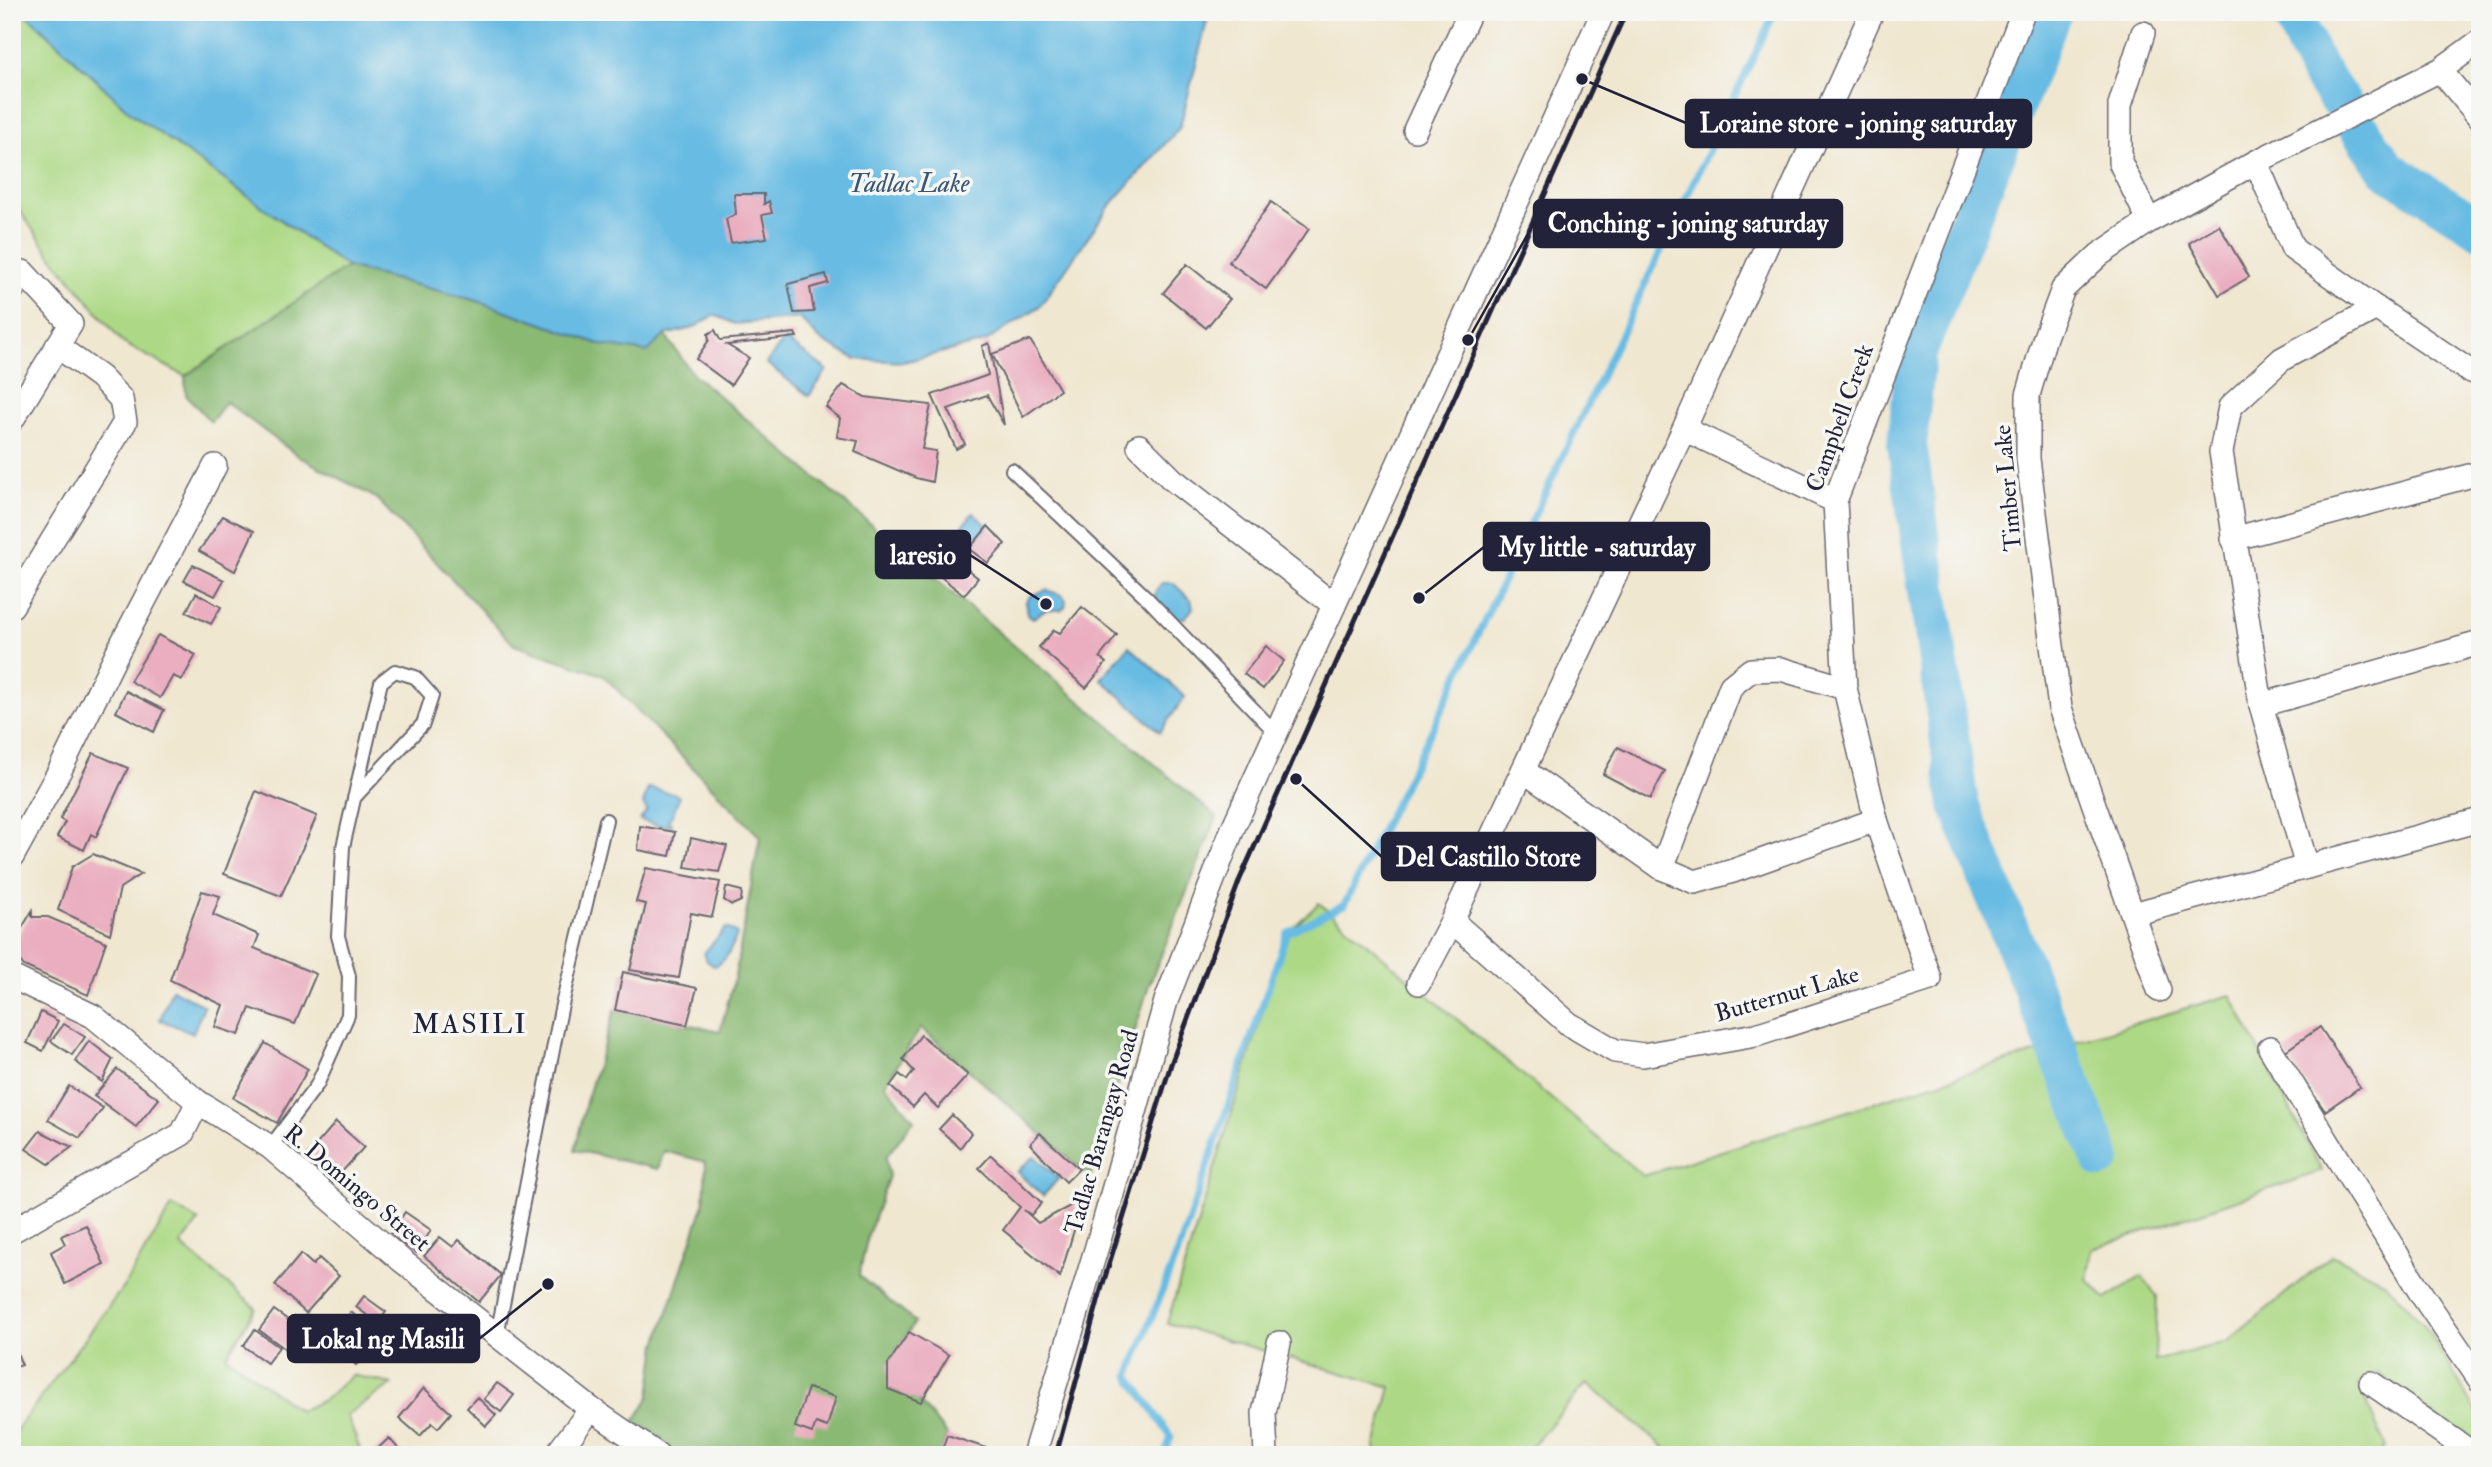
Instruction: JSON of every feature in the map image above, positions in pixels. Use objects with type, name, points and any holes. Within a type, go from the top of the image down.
[{"type":"street","points":[[1415,130],[1470,12]]},
{"type":"street","name":"Tadlac Barangay Road","points":[[1034,1455],[1104,1223],[1166,1001],[1233,828],[1602,12]]},
{"type":"street","points":[[1419,983],[1452,921],[1685,429],[1872,12]]},
{"type":"street","name":"Campbell Creek","points":[[1930,979],[1876,820],[1845,688],[1835,501],[2023,12]]},
{"type":"street","points":[[2143,33],[2120,105],[2120,162],[2149,221]]},
{"type":"street","name":"Timber Lake","points":[[2159,990],[2060,708],[2028,459],[2028,395],[2045,337],[2063,289],[2099,255],[2149,221],[2256,162],[2440,70],[2480,41]]},
{"type":"street","points":[[2440,70],[2480,118]]},
{"type":"street","points":[[2256,162],[2293,249],[2468,370],[2480,374]]},
{"type":"street","points":[[12,290],[23,272],[71,324],[12,421]]},
{"type":"street","points":[[2307,867],[2260,705],[2221,452],[2230,407],[2282,359],[2376,308]]},
{"type":"street","points":[[12,606],[124,422],[121,399],[100,377],[57,346]]},
{"type":"street","points":[[1685,429],[1835,501]]},
{"type":"street","points":[[1139,446],[1172,479],[1334,606]]},
{"type":"street","points":[[12,857],[60,770],[118,651],[215,466]]},
{"type":"street","points":[[2233,538],[2480,473]]},
{"type":"street","points":[[2260,705],[2480,643]]},
{"type":"street","points":[[1662,868],[1731,686],[1751,670],[1781,668],[1845,688]]},
{"type":"street","points":[[1524,771],[1662,868],[1695,882],[1876,820]]},
{"type":"street","points":[[2133,914],[2480,820]]},
{"type":"street","name":"Butternut Lake","points":[[1452,921],[1569,1024],[1615,1051],[1643,1055],[1756,1035],[1930,979]]},
{"type":"street","name":"R. Domingo Street","points":[[12,977],[93,1016],[198,1102],[270,1147],[401,1260],[591,1409],[658,1455]]},
{"type":"street","points":[[2270,1048],[2422,1295],[2480,1380]]},
{"type":"street","points":[[12,1231],[182,1134],[198,1102]]},
{"type":"street","points":[[1266,1455],[1264,1413],[1279,1343]]},
{"type":"street","points":[[2371,1383],[2475,1455]]},
{"type":"street","points":[[556,1455],[591,1409]]},
{"type":"lane","points":[[1013,470],[1145,596],[1275,732]]},
{"type":"lane","points":[[270,1147],[317,1085],[348,1015],[349,976],[338,936],[343,847],[354,798],[381,682],[395,671],[415,677],[432,696],[423,724],[354,798]]},
{"type":"lane","points":[[497,1335],[561,1009],[606,820]]},
{"type":"green space","points":[[12,12],[24,12],[131,113],[347,267],[185,376],[123,343],[53,258],[12,200]]},
{"type":"green space","points":[[347,267],[478,301],[602,345],[665,335],[693,374],[1217,817],[1149,985],[1090,1177],[921,1028],[885,1084],[914,1120],[886,1157],[889,1176],[868,1235],[859,1276],[915,1322],[889,1364],[947,1435],[940,1455],[657,1455],[627,1434],[650,1396],[657,1344],[704,1203],[706,1162],[664,1151],[658,1169],[575,1150],[586,1102],[615,1010],[720,1031],[735,976],[760,837],[603,675],[514,645],[376,498],[298,456],[226,402],[211,422],[186,395],[185,376]]},
{"type":"green space","points":[[1319,903],[1643,1176],[1984,1068],[2231,995],[2322,1171],[2092,1249],[2087,1279],[2106,1299],[2141,1276],[2157,1296],[2155,1361],[2227,1342],[2332,1255],[2386,1283],[2426,1327],[2480,1418],[2480,1452],[2378,1373],[2359,1384],[2385,1446],[2380,1455],[1673,1455],[1587,1383],[1524,1455],[1376,1455],[1375,1446],[1391,1387],[1167,1323],[1287,933]]},
{"type":"green space","points":[[172,1206],[199,1221],[181,1245],[256,1308],[226,1356],[300,1411],[325,1399],[352,1375],[392,1384],[347,1415],[360,1450],[353,1455],[12,1455],[12,1436],[124,1286]]},
{"type":"water","name":"Tadlac Lake","points":[[24,12],[1212,12],[1207,21],[1180,127],[1109,207],[1040,306],[985,342],[903,362],[855,359],[819,339],[800,318],[735,324],[715,315],[693,328],[665,335],[647,352],[602,345],[478,301],[347,267],[131,113]]},
{"type":"water","points":[[785,339],[827,370],[809,396],[766,363]]},
{"type":"water","points":[[973,513],[988,526],[969,549],[953,538]]},
{"type":"water","points":[[1162,583],[1173,583],[1191,600],[1193,608],[1185,618],[1175,618],[1156,601],[1155,592]]},
{"type":"water","points":[[1046,590],[1062,595],[1066,600],[1065,607],[1061,610],[1046,610],[1033,618],[1028,614],[1026,602],[1030,596]]},
{"type":"water","points":[[1129,646],[1185,697],[1160,732],[1101,679]]},
{"type":"water","points":[[648,788],[674,793],[679,797],[672,816],[668,819],[671,825],[659,826],[640,820],[647,810],[643,804]]},
{"type":"water","points":[[726,928],[737,935],[726,957],[714,966],[707,961],[704,953]]},
{"type":"water","points":[[172,989],[204,1006],[193,1033],[160,1020]]},
{"type":"water","points":[[1034,1156],[1059,1178],[1043,1196],[1017,1172]]},
{"type":"building","points":[[734,194],[764,194],[764,204],[769,201],[772,213],[762,215],[767,238],[731,243],[726,219],[736,214]]},
{"type":"building","points":[[1271,202],[1309,229],[1266,289],[1229,262]]},
{"type":"building","points":[[2219,225],[2249,277],[2219,295],[2189,243]]},
{"type":"building","points":[[1187,264],[1230,299],[1206,328],[1163,293]]},
{"type":"building","points":[[826,274],[828,283],[810,288],[814,312],[794,313],[788,284]]},
{"type":"building","points":[[715,330],[720,340],[795,333],[797,337],[727,345],[749,358],[731,385],[696,359],[709,340],[708,334]]},
{"type":"building","points":[[1030,340],[1060,390],[1023,417],[992,354]]},
{"type":"building","points":[[989,343],[1004,425],[987,395],[948,409],[965,444],[956,449],[932,395],[988,375],[982,346]]},
{"type":"building","points":[[843,385],[865,397],[931,405],[922,449],[936,451],[932,482],[855,452],[858,441],[837,437],[840,418],[826,407]]},
{"type":"building","points":[[223,516],[254,531],[235,571],[199,551]]},
{"type":"building","points":[[988,526],[1005,544],[988,563],[969,549]]},
{"type":"building","points":[[927,537],[978,578],[964,595],[913,555]]},
{"type":"building","points":[[193,565],[224,580],[215,596],[184,581]]},
{"type":"building","points":[[196,593],[221,607],[211,624],[186,612]]},
{"type":"building","points":[[1082,607],[1117,635],[1100,657],[1106,663],[1086,688],[1039,647],[1054,630],[1060,633]]},
{"type":"building","points":[[158,635],[196,655],[182,680],[173,676],[160,698],[130,681]]},
{"type":"building","points":[[1266,646],[1284,661],[1263,689],[1244,674]]},
{"type":"building","points":[[126,691],[164,710],[154,732],[116,712]]},
{"type":"building","points":[[1618,747],[1665,771],[1650,799],[1603,774]]},
{"type":"building","points":[[93,753],[128,768],[96,837],[91,834],[84,850],[57,837],[65,822],[60,819]]},
{"type":"building","points":[[256,791],[317,816],[281,896],[224,874]]},
{"type":"building","points":[[640,826],[675,832],[670,856],[638,850]]},
{"type":"building","points":[[691,838],[727,846],[719,872],[685,867]]},
{"type":"building","points":[[93,854],[141,874],[120,888],[110,934],[58,910],[72,867]]},
{"type":"building","points":[[646,868],[720,882],[712,917],[691,913],[679,978],[630,970],[646,904],[636,902]]},
{"type":"building","points":[[726,887],[742,891],[741,901],[732,905],[724,900]]},
{"type":"building","points":[[202,891],[220,896],[213,915],[259,935],[254,948],[316,974],[295,1024],[250,1008],[239,1035],[215,1027],[223,1005],[170,980]]},
{"type":"building","points":[[32,911],[32,917],[48,917],[106,942],[88,995],[24,966],[12,951],[12,945]]},
{"type":"building","points":[[623,972],[697,988],[687,1025],[615,1010]]},
{"type":"building","points":[[41,1012],[58,1021],[43,1051],[27,1043]]},
{"type":"building","points":[[64,1024],[85,1037],[72,1055],[51,1041]]},
{"type":"building","points":[[2320,1027],[2360,1087],[2325,1111],[2284,1052]]},
{"type":"building","points":[[921,1035],[968,1075],[938,1108],[924,1095],[913,1107],[890,1086],[899,1074],[907,1080],[914,1071],[903,1059]]},
{"type":"building","points":[[89,1041],[113,1059],[102,1082],[75,1061]]},
{"type":"building","points":[[265,1043],[308,1069],[277,1123],[233,1098]]},
{"type":"building","points":[[117,1069],[159,1099],[136,1127],[94,1096]]},
{"type":"building","points":[[69,1086],[103,1108],[80,1138],[48,1120]]},
{"type":"building","points":[[952,1115],[971,1133],[960,1148],[939,1129]]},
{"type":"building","points":[[336,1122],[364,1147],[332,1183],[304,1159]]},
{"type":"building","points":[[40,1131],[72,1147],[49,1164],[26,1149]]},
{"type":"building","points":[[1040,1133],[1079,1169],[1066,1182],[1030,1144]]},
{"type":"building","points":[[991,1155],[1042,1203],[1031,1215],[1024,1210],[1038,1223],[1072,1205],[1080,1210],[1060,1277],[1003,1230],[1020,1207],[979,1168]]},
{"type":"building","points":[[405,1212],[431,1230],[417,1253],[390,1235]]},
{"type":"building","points":[[86,1225],[104,1264],[65,1284],[51,1252],[65,1244],[61,1236]]},
{"type":"building","points":[[440,1237],[453,1247],[459,1240],[501,1275],[479,1302],[424,1256]]},
{"type":"building","points":[[301,1254],[313,1265],[319,1258],[339,1276],[306,1313],[275,1285]]},
{"type":"building","points":[[364,1296],[386,1312],[378,1323],[356,1307]]},
{"type":"building","points":[[274,1310],[305,1332],[291,1353],[259,1330]]},
{"type":"building","points":[[351,1312],[380,1338],[356,1365],[327,1340]]},
{"type":"building","points":[[255,1330],[279,1347],[267,1363],[243,1346]]},
{"type":"building","points":[[909,1332],[949,1355],[921,1402],[888,1389],[888,1364]]},
{"type":"building","points":[[12,1341],[22,1365],[12,1368]]},
{"type":"building","points":[[497,1383],[514,1395],[501,1412],[484,1399]]},
{"type":"building","points":[[424,1388],[451,1413],[438,1428],[432,1423],[420,1436],[399,1418]]},
{"type":"building","points":[[808,1388],[836,1397],[827,1427],[816,1423],[812,1433],[795,1427]]},
{"type":"building","points":[[477,1397],[496,1415],[486,1426],[467,1408]]},
{"type":"building","points":[[947,1435],[1004,1454],[1004,1455],[940,1455]]},
{"type":"building","points":[[389,1438],[404,1455],[371,1455]]},
{"type":"waterway","points":[[1164,1455],[1171,1437],[1129,1376],[1180,1246],[1287,933],[1344,905],[1431,732],[1775,12]]},
{"type":"waterway","points":[[2052,12],[1916,355],[1907,445],[1959,805],[2101,1158]]},
{"type":"waterway","points":[[2291,12],[2317,68],[2387,169],[2480,229]]},
{"type":"railway","points":[[1056,1455],[1101,1290],[1171,1064],[1240,879],[1626,12]]},
{"type":"place","name":"Loraine store - joning saturday","points":[[1582,79]]},
{"type":"place","name":"Conching - joning saturday","points":[[1468,340]]},
{"type":"place","name":"My little - saturday","points":[[1419,598]]},
{"type":"place","name":"laresio","points":[[1046,604]]},
{"type":"place","name":"Del Castillo Store","points":[[1296,779]]},
{"type":"place","name":"Lokal ng Masili","points":[[548,1284]]},
{"type":"district","name":"MASILI","points":[[470,1024]]}]
